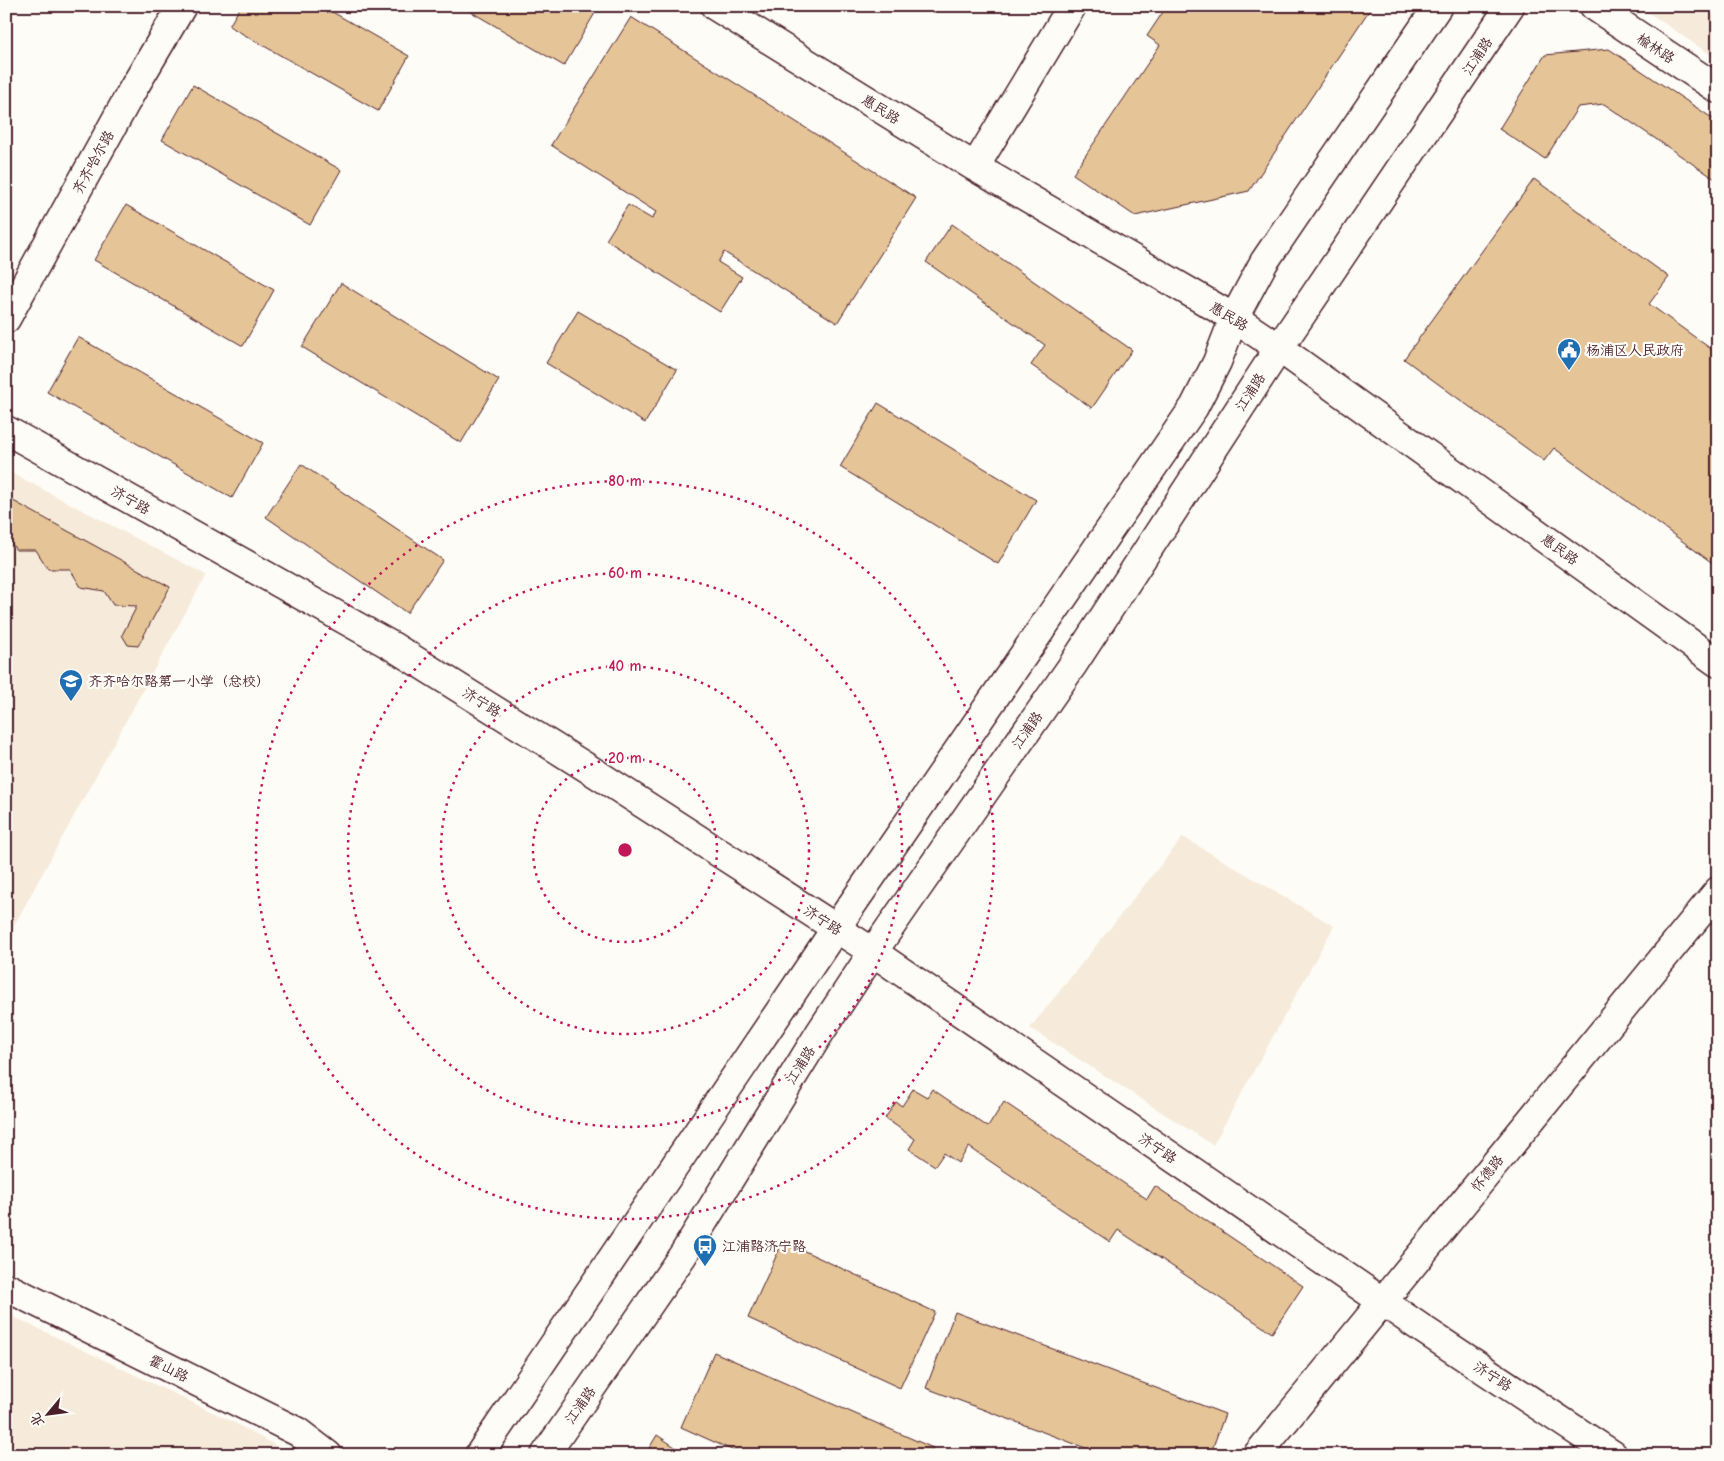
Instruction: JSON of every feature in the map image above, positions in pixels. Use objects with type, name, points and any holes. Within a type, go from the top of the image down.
[{"type":"street","name":"齐齐哈尔路","points":[[6,319],[133,89],[182,6]]},
{"type":"street","name":"惠民路","points":[[715,6],[975,167],[1234,318],[1279,348],[1718,663]]},
{"type":"street","points":[[975,167],[1072,6]]},
{"type":"street","points":[[479,1455],[836,928],[1194,407],[1218,362],[1234,318],[1264,262],[1438,6]]},
{"type":"street","name":"江浦路","points":[[545,1455],[683,1255],[819,1034],[873,952],[1072,666],[1279,348],[1510,6]]},
{"type":"street","name":"榆林路","points":[[1594,6],[1718,89]]},
{"type":"street","name":"济宁路","points":[[6,430],[392,646],[539,737],[873,952],[1424,1330],[1613,1455]]},
{"type":"street","name":"怀德路","points":[[1257,1455],[1718,891]]},
{"type":"street","name":"霍山路","points":[[6,1287],[298,1432],[328,1455]]},
{"type":"shaded area","points":[[1639,6],[1718,6],[1718,60]]},
{"type":"shaded area","name":"齐齐哈尔路第一小学（总校）","points":[[6,470],[206,575],[6,940]]},
{"type":"shaded area","points":[[1183,837],[1334,926],[1213,1145],[1030,1028]]},
{"type":"shaded area","points":[[6,1313],[233,1422],[293,1455],[6,1455]]},
{"type":"building","points":[[241,6],[322,6],[409,56],[378,111],[229,26]]},
{"type":"building","points":[[461,6],[583,6],[595,13],[564,66]]},
{"type":"building","points":[[1167,6],[1372,6],[1249,191],[1135,216],[1073,174],[1160,45],[1147,36]]},
{"type":"building","points":[[631,17],[916,198],[837,323],[724,252],[718,262],[742,277],[720,312],[606,240],[628,205],[652,219],[656,212],[551,145]]},
{"type":"building","points":[[1609,49],[1718,122],[1718,181],[1604,104],[1578,107],[1545,159],[1499,129],[1545,55]]},
{"type":"building","points":[[193,85],[341,170],[310,225],[162,140]]},
{"type":"building","name":"杨浦区人民政府","points":[[1534,179],[1669,277],[1649,304],[1718,354],[1718,567],[1554,448],[1544,461],[1404,359]]},
{"type":"building","points":[[126,205],[274,290],[243,346],[94,260]]},
{"type":"building","points":[[952,224],[1132,350],[1092,408],[1031,365],[1045,345],[926,262]]},
{"type":"building","points":[[341,283],[499,380],[461,443],[302,347]]},
{"type":"building","points":[[578,311],[677,370],[645,423],[546,363]]},
{"type":"building","points":[[78,337],[263,443],[232,498],[47,392]]},
{"type":"building","points":[[878,403],[1036,500],[998,564],[840,467]]},
{"type":"building","points":[[301,464],[443,560],[407,613],[266,517]]},
{"type":"building","points":[[6,497],[170,587],[138,646],[128,645],[122,635],[137,606],[113,605],[104,591],[81,587],[70,569],[48,569],[36,550],[16,550],[6,535]]},
{"type":"building","points":[[913,1089],[927,1097],[932,1089],[988,1127],[1004,1102],[1147,1199],[1155,1186],[1303,1286],[1272,1333],[1118,1230],[1110,1242],[969,1147],[958,1163],[944,1153],[935,1166],[909,1149],[915,1139],[885,1118],[896,1102],[902,1106]]},
{"type":"building","points":[[783,1241],[935,1312],[900,1388],[748,1318]]},
{"type":"building","points":[[955,1312],[1225,1414],[1210,1455],[1104,1455],[926,1388]]},
{"type":"building","points":[[714,1352],[933,1448],[930,1455],[743,1455],[681,1427]]},
{"type":"building","points":[[657,1435],[687,1455],[645,1455]]},
{"type":"place","name":"杨浦区人民政府","points":[[1569,371]]},
{"type":"place","name":"齐齐哈尔路第一小学（总校）","points":[[71,702]]},
{"type":"place","name":"江浦路济宁路","points":[[705,1267]]}]
